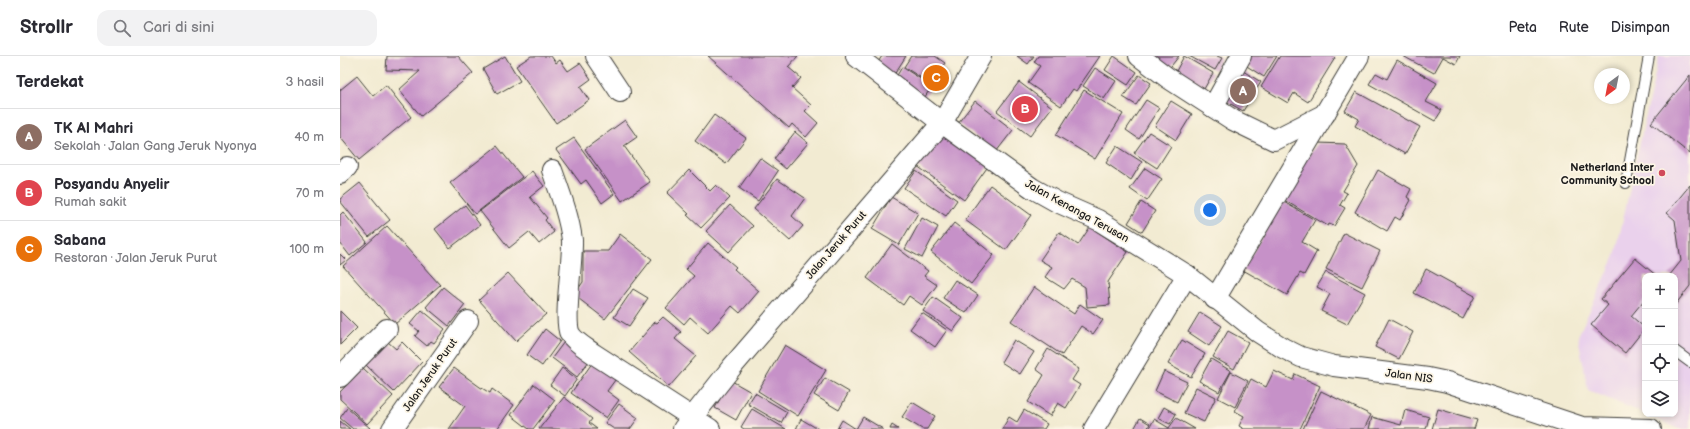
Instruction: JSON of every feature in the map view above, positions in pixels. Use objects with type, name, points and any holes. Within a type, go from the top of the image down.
[{"type":"street","points":[[596,56],[620,92]]},
{"type":"street","name":"Jalan Kenanga Terusan","points":[[856,56],[942,123],[1032,188],[1057,202],[1098,220],[1187,275]]},
{"type":"street","name":"Jalan Jeruk Purut","points":[[687,423],[732,367],[942,123],[981,56]]},
{"type":"street","points":[[1139,56],[1168,78],[1233,120],[1274,140],[1325,114]]},
{"type":"street","points":[[1213,107],[1241,56]]},
{"type":"street","points":[[1215,299],[1360,56]]},
{"type":"street","points":[[552,170],[566,209],[572,240],[572,266],[568,320],[570,334],[594,354],[687,423],[710,429]]},
{"type":"street","points":[[1094,429],[1187,275]]},
{"type":"street","name":"Jalan NIS","points":[[1187,275],[1258,332],[1283,348],[1301,357],[1334,366],[1428,378],[1447,382],[1582,428],[1651,429]]},
{"type":"street","name":"Jalan Jeruk Purut","points":[[392,429],[468,321]]},
{"type":"street","points":[[340,378],[387,329]]},
{"type":"lane","points":[[1626,183],[1649,56]]},
{"type":"lane","points":[[1678,353],[1690,362]]},
{"type":"shaded area","name":"Netherland Inter Community School","points":[[1659,56],[1690,56],[1690,429],[1679,429],[1651,417],[1678,417],[1678,273],[1642,273],[1642,413],[1588,390],[1578,336],[1615,256]]},
{"type":"building","points":[[387,56],[458,56],[473,73],[421,116],[399,90],[420,71],[386,70]]},
{"type":"building","points":[[505,56],[520,81],[497,94],[483,69]]},
{"type":"building","points":[[531,56],[551,56],[556,63],[560,60],[568,71],[580,63],[591,79],[580,87],[589,100],[556,123],[516,66]]},
{"type":"building","points":[[708,56],[798,56],[788,67],[801,78],[792,88],[811,105],[805,111],[818,123],[806,137],[792,124],[789,128]]},
{"type":"building","points":[[882,56],[906,56],[892,78],[875,67]]},
{"type":"building","points":[[911,56],[935,56],[945,63],[931,84],[904,67]]},
{"type":"building","points":[[1017,56],[1034,56],[1028,64]]},
{"type":"building","points":[[1038,56],[1100,56],[1076,91],[1073,89],[1061,106],[1028,83],[1040,66],[1034,62]]},
{"type":"building","points":[[1114,56],[1137,72],[1128,85],[1105,70]]},
{"type":"building","points":[[1156,56],[1179,56],[1168,70],[1154,58]]},
{"type":"building","points":[[1184,56],[1213,73],[1204,89],[1175,73]]},
{"type":"building","points":[[1189,56],[1217,56],[1222,58],[1215,70]]},
{"type":"building","points":[[1246,56],[1277,56],[1264,77],[1242,63]]},
{"type":"building","points":[[1280,56],[1333,56],[1335,58],[1308,102],[1294,93],[1288,103],[1261,87]]},
{"type":"building","points":[[1403,56],[1460,56],[1456,64],[1443,57],[1434,73]]},
{"type":"building","points":[[1397,60],[1437,83],[1426,102],[1442,110],[1435,121],[1369,84],[1376,73],[1387,79]]},
{"type":"building","points":[[902,67],[932,86],[921,103],[892,84]]},
{"type":"building","points":[[1095,68],[1116,81],[1104,99],[1083,86]]},
{"type":"building","points":[[1243,71],[1261,82],[1243,111],[1224,100]]},
{"type":"building","points":[[1139,75],[1151,83],[1136,105],[1123,97]]},
{"type":"building","points":[[1690,75],[1690,154],[1651,123]]},
{"type":"building","points":[[357,76],[373,96],[386,85],[411,117],[359,160],[340,137],[340,90]]},
{"type":"building","points":[[1019,82],[1052,107],[1030,136],[997,111]]},
{"type":"building","points":[[1084,90],[1123,114],[1095,159],[1056,135]]},
{"type":"building","points":[[1356,92],[1420,127],[1405,154],[1355,126],[1359,119],[1345,111]]},
{"type":"building","points":[[1146,100],[1159,108],[1139,139],[1126,130]]},
{"type":"building","points":[[975,101],[1013,130],[996,152],[958,123]]},
{"type":"building","points":[[1171,101],[1192,114],[1176,140],[1155,126]]},
{"type":"building","points":[[714,115],[746,138],[726,164],[695,141]]},
{"type":"building","points":[[625,120],[637,137],[624,146],[650,182],[622,201],[585,149]]},
{"type":"building","points":[[938,129],[989,165],[964,200],[913,163]]},
{"type":"building","points":[[795,132],[808,143],[786,169],[774,159]]},
{"type":"building","points":[[1149,132],[1171,146],[1157,168],[1134,153]]},
{"type":"building","points":[[574,138],[614,194],[602,203],[586,180],[581,184],[556,150]]},
{"type":"building","points":[[1318,143],[1345,144],[1358,166],[1343,191],[1347,193],[1340,205],[1345,208],[1334,226],[1329,224],[1328,226],[1277,196]]},
{"type":"building","points":[[497,146],[522,177],[475,214],[450,183]]},
{"type":"building","points":[[1117,146],[1142,162],[1131,180],[1106,163]]},
{"type":"building","points":[[760,158],[778,171],[758,201],[739,188]]},
{"type":"building","points":[[1145,168],[1162,179],[1147,201],[1130,189]]},
{"type":"building","points":[[689,170],[710,191],[716,185],[730,198],[701,228],[667,193]]},
{"type":"building","points":[[1378,170],[1411,189],[1407,197],[1411,200],[1400,220],[1395,217],[1387,231],[1355,212]]},
{"type":"building","points":[[532,171],[544,186],[530,197],[547,218],[545,220],[554,232],[539,244],[529,232],[509,248],[480,211]]},
{"type":"building","points":[[916,171],[957,200],[946,216],[904,188]]},
{"type":"building","points":[[777,179],[805,198],[792,216],[803,226],[790,241],[754,209]]},
{"type":"building","points":[[360,183],[390,220],[369,237],[340,201],[340,199]]},
{"type":"building","points":[[990,185],[1031,215],[1006,250],[965,220]]},
{"type":"building","points":[[1690,185],[1690,286],[1678,301],[1678,273],[1671,273],[1681,261],[1675,220],[1667,213]]},
{"type":"building","points":[[891,197],[918,213],[899,245],[872,229]]},
{"type":"building","points":[[1282,201],[1315,220],[1302,242],[1317,251],[1304,275],[1300,273],[1287,295],[1243,270]]},
{"type":"building","points":[[1141,202],[1155,211],[1142,232],[1128,223]]},
{"type":"building","points":[[465,205],[480,225],[450,248],[435,229]]},
{"type":"building","points":[[730,205],[753,226],[729,252],[706,231]]},
{"type":"building","points":[[343,212],[367,242],[350,256],[340,243],[340,215]]},
{"type":"building","points":[[922,218],[938,227],[922,258],[905,249]]},
{"type":"building","points":[[954,223],[994,255],[971,284],[931,252]]},
{"type":"building","points":[[387,226],[440,285],[395,324],[343,266]]},
{"type":"building","points":[[1090,227],[1128,252],[1108,282],[1110,305],[1087,307],[1085,287],[1072,279],[1064,289],[1045,277],[1052,267],[1040,260],[1059,232],[1078,245]]},
{"type":"building","points":[[1344,233],[1380,251],[1362,287],[1326,269]]},
{"type":"building","points":[[620,234],[652,259],[605,319],[574,295],[583,282],[583,251],[608,251]]},
{"type":"building","points":[[708,243],[736,267],[734,269],[759,291],[740,313],[732,306],[708,333],[690,317],[684,324],[666,308],[694,276],[686,269]]},
{"type":"building","points":[[892,244],[928,271],[924,276],[937,285],[922,305],[909,296],[903,305],[867,278]]},
{"type":"building","points":[[340,254],[346,260],[340,265]]},
{"type":"building","points":[[1635,258],[1653,273],[1642,273],[1642,303],[1631,316],[1642,325],[1642,332],[1625,353],[1591,325],[1608,305],[1601,299]]},
{"type":"building","points":[[1426,269],[1475,296],[1463,319],[1414,293]]},
{"type":"building","points":[[1326,272],[1365,293],[1347,324],[1321,311],[1330,294],[1317,287]]},
{"type":"building","points":[[508,273],[546,314],[516,341],[479,300]]},
{"type":"building","points":[[955,280],[978,295],[966,313],[943,298]]},
{"type":"building","points":[[443,287],[465,305],[449,326],[426,307]]},
{"type":"building","points":[[1034,287],[1074,314],[1080,304],[1103,320],[1093,334],[1081,326],[1062,355],[1011,321]]},
{"type":"building","points":[[633,289],[648,298],[629,326],[614,317]]},
{"type":"building","points":[[933,297],[963,318],[953,331],[923,311]]},
{"type":"building","points":[[422,310],[445,329],[434,343],[431,341],[427,346],[415,336],[419,331],[410,324]]},
{"type":"building","points":[[340,311],[357,328],[340,345]]},
{"type":"building","points":[[1200,312],[1222,326],[1209,346],[1188,332]]},
{"type":"building","points":[[922,313],[947,330],[935,347],[910,329]]},
{"type":"building","points":[[663,317],[681,332],[675,339],[696,356],[669,387],[629,352],[655,322],[657,323]]},
{"type":"building","points":[[1389,319],[1413,332],[1399,359],[1375,347]]},
{"type":"building","points":[[545,329],[560,341],[542,366],[527,355]]},
{"type":"building","points":[[1228,331],[1248,342],[1234,369],[1213,357]]},
{"type":"building","points":[[1014,340],[1034,352],[1020,374],[1001,362]]},
{"type":"building","points":[[1182,340],[1205,354],[1191,377],[1168,364]]},
{"type":"building","points":[[388,342],[396,349],[402,342],[422,362],[394,392],[366,365]]},
{"type":"building","points":[[564,342],[589,361],[577,377],[552,358]]},
{"type":"building","points":[[785,345],[826,370],[798,416],[758,391]]},
{"type":"building","points":[[1048,349],[1079,369],[1072,380],[1080,385],[1066,408],[1058,403],[1050,416],[1028,402],[1044,375],[1036,369]]},
{"type":"building","points":[[595,359],[618,376],[607,391],[619,400],[606,418],[571,393]]},
{"type":"building","points":[[1211,359],[1231,371],[1219,392],[1199,381]]},
{"type":"building","points":[[363,368],[393,396],[367,424],[340,399],[340,392]]},
{"type":"building","points":[[454,368],[480,387],[490,393],[492,389],[514,405],[497,429],[449,429],[465,406],[439,387]]},
{"type":"building","points":[[562,368],[577,379],[565,396],[550,385]]},
{"type":"building","points":[[1164,371],[1187,382],[1177,402],[1155,391]]},
{"type":"building","points":[[1274,371],[1293,380],[1295,374],[1320,386],[1300,429],[1244,429],[1239,426],[1244,416],[1235,411],[1251,379],[1266,387]]},
{"type":"building","points":[[1231,372],[1248,381],[1235,407],[1218,398]]},
{"type":"building","points":[[825,378],[849,392],[839,410],[814,395]]},
{"type":"building","points":[[730,380],[751,392],[736,420],[715,408]]},
{"type":"building","points":[[534,384],[555,400],[533,429],[529,429],[511,415]]},
{"type":"building","points":[[1196,387],[1216,397],[1204,422],[1184,413]]},
{"type":"building","points":[[1321,391],[1371,415],[1364,429],[1303,429]]},
{"type":"building","points":[[755,393],[787,412],[781,423],[748,404]]},
{"type":"building","points":[[564,397],[592,419],[589,423],[597,429],[539,429]]},
{"type":"building","points":[[912,402],[935,416],[927,429],[922,429],[902,417]]},
{"type":"building","points":[[619,404],[638,418],[630,429],[614,429],[605,423]]},
{"type":"building","points":[[1164,407],[1176,414],[1170,424],[1158,418]]},
{"type":"building","points":[[347,408],[370,428],[353,429],[340,418]]},
{"type":"building","points":[[752,409],[786,429],[744,429],[741,427]]},
{"type":"building","points":[[1438,409],[1477,420],[1474,429],[1432,429]]},
{"type":"building","points":[[1024,410],[1047,424],[1044,429],[1002,429],[1009,417],[1017,422]]},
{"type":"building","points":[[1405,410],[1429,417],[1426,429],[1369,429],[1372,417],[1401,425]]},
{"type":"building","points":[[863,417],[883,429],[856,429]]},
{"type":"building","points":[[1140,418],[1150,424],[1147,429],[1134,429]]},
{"type":"building","points":[[1176,418],[1195,429],[1149,429],[1154,419],[1169,428]]},
{"type":"building","points":[[801,419],[818,429],[796,429]]},
{"type":"building","points":[[842,420],[856,429],[837,429]]},
{"type":"building","points":[[340,421],[350,429],[340,429]]},
{"type":"building","points":[[892,425],[898,429],[890,429]]},
{"type":"place","name":"Sabana","points":[[936,78]]},
{"type":"place","name":"TK Al Mahri","points":[[1243,91]]},
{"type":"place","name":"Posyandu Anyelir","points":[[1025,109]]},
{"type":"place","name":"Netherland Inter Community School","points":[[1662,173]]}]
